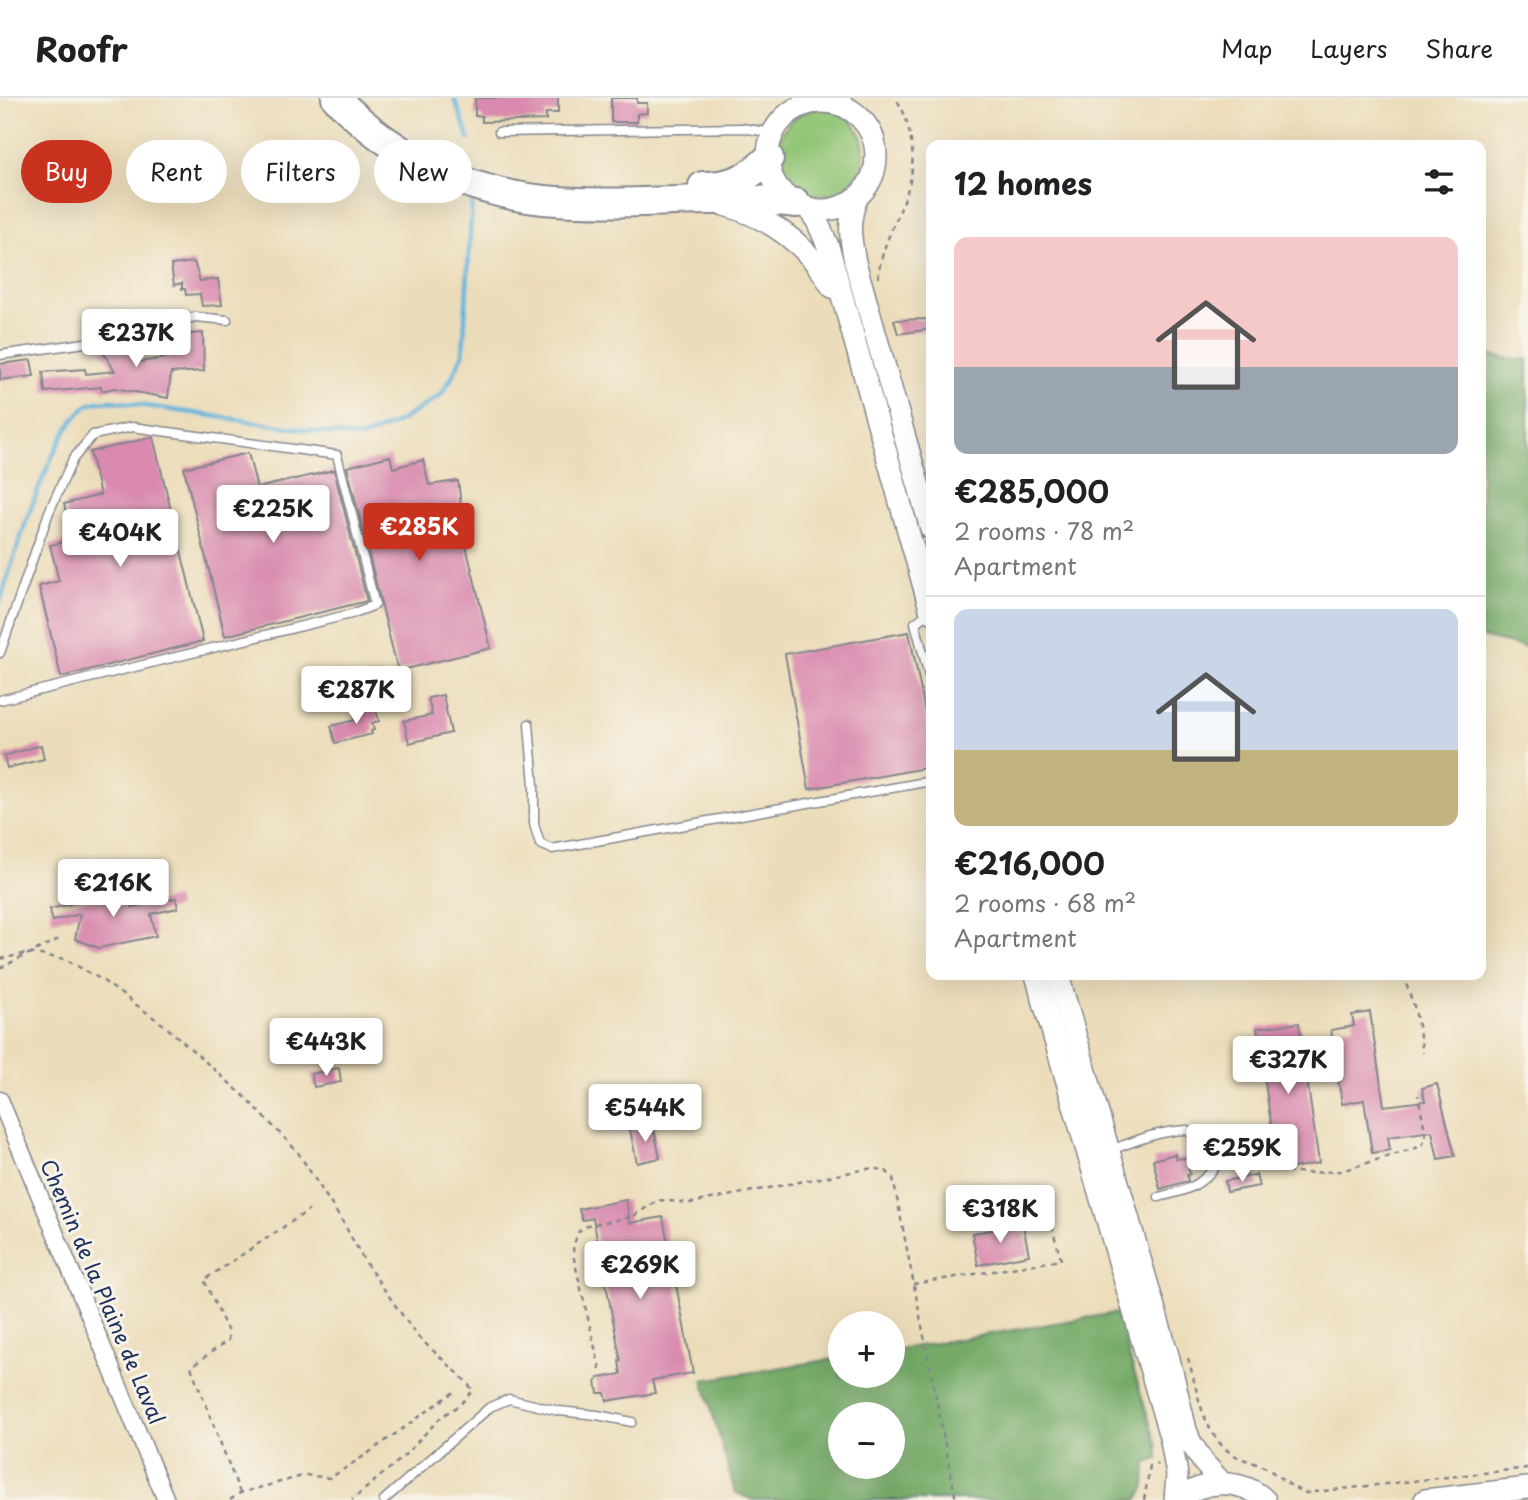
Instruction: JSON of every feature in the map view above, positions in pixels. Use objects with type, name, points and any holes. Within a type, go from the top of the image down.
[{"type":"highway","points":[[336,98],[389,143],[433,169],[472,185],[521,197],[559,201],[702,200],[801,205]]},
{"type":"highway","points":[[355,98],[384,122],[438,155],[474,171],[514,181],[579,187],[716,186],[750,176],[771,145]]},
{"type":"main road","points":[[926,511],[855,262],[850,211],[873,175],[876,149],[867,125],[844,103],[824,102],[791,106],[771,145],[776,184],[817,221],[828,246],[926,594]]},
{"type":"main road","points":[[801,205],[834,208],[858,196]]},
{"type":"main road","points":[[702,200],[746,212],[792,238],[817,264],[849,325]]},
{"type":"main road","points":[[1037,980],[1171,1440],[1177,1475],[1176,1500]]},
{"type":"main road","points":[[1059,980],[1191,1443],[1222,1483]]},
{"type":"main road","points":[[1176,1500],[1196,1488],[1222,1483],[1242,1486],[1265,1500]]},
{"type":"main road","points":[[1425,1500],[1528,1488]]},
{"type":"street","name":"Chemin de la Plaine de Laval","points":[[0,1100],[166,1500]]},
{"type":"lane","points":[[499,132],[742,128],[771,145]]},
{"type":"lane","points":[[0,355],[113,339],[159,324],[196,317],[227,320]]},
{"type":"lane","points":[[0,653],[49,512],[73,459],[93,435],[132,427],[337,455],[375,605],[327,621],[0,701]]},
{"type":"lane","points":[[926,615],[915,623],[926,664]]},
{"type":"lane","points":[[529,724],[534,824],[540,844],[552,849],[926,782]]},
{"type":"lane","points":[[1109,1152],[1139,1138],[1169,1131],[1187,1130],[1205,1145],[1217,1165],[1202,1182],[1181,1192],[1159,1197]]},
{"type":"lane","points":[[384,1500],[491,1407],[509,1399],[559,1411],[632,1422]]},
{"type":"path","points":[[880,264],[887,240],[910,188],[913,168],[910,134],[895,98]]},
{"type":"path","points":[[0,968],[61,938]]},
{"type":"path","points":[[0,959],[27,953],[65,960],[102,979],[163,1026],[243,1095],[297,1151],[366,1262],[417,1336],[460,1375],[472,1390],[460,1405],[442,1416],[402,1458],[352,1500]]},
{"type":"path","points":[[1405,980],[1415,1009],[1423,1053]]},
{"type":"path","points":[[1217,1165],[1308,1173],[1340,1171],[1422,1146],[1426,1136],[1418,1095]]},
{"type":"path","points":[[600,1369],[573,1259],[573,1246],[579,1231],[589,1225],[632,1217],[658,1200],[691,1203],[872,1168],[886,1171],[893,1178],[956,1500]]},
{"type":"path","points":[[240,1493],[191,1367],[228,1340],[229,1334],[204,1280],[309,1210]]},
{"type":"path","points":[[913,1284],[1061,1260],[1051,1223]]},
{"type":"path","points":[[230,1500],[240,1493],[306,1475],[330,1478],[454,1392]]},
{"type":"path","points":[[1217,1443],[1234,1455],[1277,1474],[1296,1490],[1306,1493],[1528,1468]]},
{"type":"path","points":[[1144,1500],[1150,1466],[1164,1463]]},
{"type":"path","points":[[1306,1493],[1306,1500]]},
{"type":"green space","points":[[821,109],[845,116],[857,128],[864,152],[857,176],[845,188],[821,195],[797,188],[785,176],[778,152],[785,128],[797,116]]},
{"type":"green space","points":[[1486,354],[1515,360],[1528,359],[1528,648],[1486,638]]},
{"type":"green space","points":[[1116,1313],[1157,1446],[1158,1459],[1146,1463],[1145,1487],[1137,1500],[753,1500],[735,1492],[703,1380],[828,1360],[828,1388],[905,1388],[905,1348]]},
{"type":"building","points":[[475,98],[558,98],[558,113],[546,113],[546,120],[482,122],[482,116],[475,116]]},
{"type":"building","points":[[611,98],[637,98],[637,103],[647,103],[647,113],[637,114],[637,122],[611,122]]},
{"type":"building","points":[[194,262],[200,281],[218,279],[222,305],[202,306],[200,294],[186,295],[182,283],[174,285],[171,265]]},
{"type":"building","points":[[926,319],[926,330],[898,334],[894,320]]},
{"type":"building","points":[[203,333],[204,371],[171,373],[168,398],[114,388],[102,391],[101,387],[45,392],[43,372],[85,369],[86,374],[115,371],[101,349],[136,345],[139,362],[166,358],[164,336]]},
{"type":"building","points":[[31,360],[34,376],[0,380],[0,364]]},
{"type":"building","points":[[153,437],[203,641],[61,677],[39,586],[59,581],[50,545],[73,540],[64,504],[100,495],[90,452]]},
{"type":"building","points":[[248,453],[257,488],[334,470],[367,601],[225,636],[184,468]]},
{"type":"building","points":[[390,456],[393,468],[423,460],[429,485],[458,481],[461,505],[456,505],[491,648],[398,671],[347,467]]},
{"type":"building","points":[[909,632],[926,715],[926,768],[809,789],[785,654]]},
{"type":"building","points":[[443,695],[451,733],[409,743],[404,721],[432,715],[428,698]]},
{"type":"building","points":[[375,706],[379,721],[372,723],[372,734],[335,743],[331,726],[355,720],[354,716],[362,714],[360,710]]},
{"type":"building","points":[[41,745],[44,759],[7,768],[4,756]]},
{"type":"building","points":[[128,890],[132,907],[176,898],[178,908],[151,914],[156,936],[99,948],[75,939],[80,914],[52,921],[50,909]]},
{"type":"building","points":[[1370,1012],[1384,1106],[1425,1101],[1422,1088],[1437,1084],[1455,1156],[1438,1159],[1432,1131],[1388,1137],[1390,1150],[1372,1153],[1364,1100],[1342,1104],[1331,1030],[1354,1026],[1352,1015]]},
{"type":"building","points":[[1299,1023],[1319,1163],[1278,1171],[1257,1028]]},
{"type":"building","points":[[339,1068],[341,1082],[314,1087],[311,1074]]},
{"type":"building","points":[[653,1125],[660,1158],[637,1163],[630,1130]]},
{"type":"building","points":[[1175,1154],[1176,1159],[1186,1158],[1190,1174],[1187,1175],[1188,1181],[1160,1189],[1153,1160]]},
{"type":"building","points":[[1256,1175],[1259,1186],[1227,1192],[1225,1181]]},
{"type":"building","points":[[626,1200],[630,1223],[663,1217],[693,1373],[652,1380],[655,1393],[607,1401],[605,1393],[598,1393],[596,1381],[598,1378],[621,1374],[621,1361],[593,1218],[582,1220],[579,1209]]},
{"type":"building","points":[[1023,1225],[1029,1255],[978,1265],[972,1233]]},
{"type":"waterway","points":[[454,98],[469,139]]},
{"type":"waterway","points":[[0,602],[24,526],[49,464],[63,436],[77,416],[91,404],[112,401],[362,438],[400,421],[440,396],[463,354],[472,203]]}]
